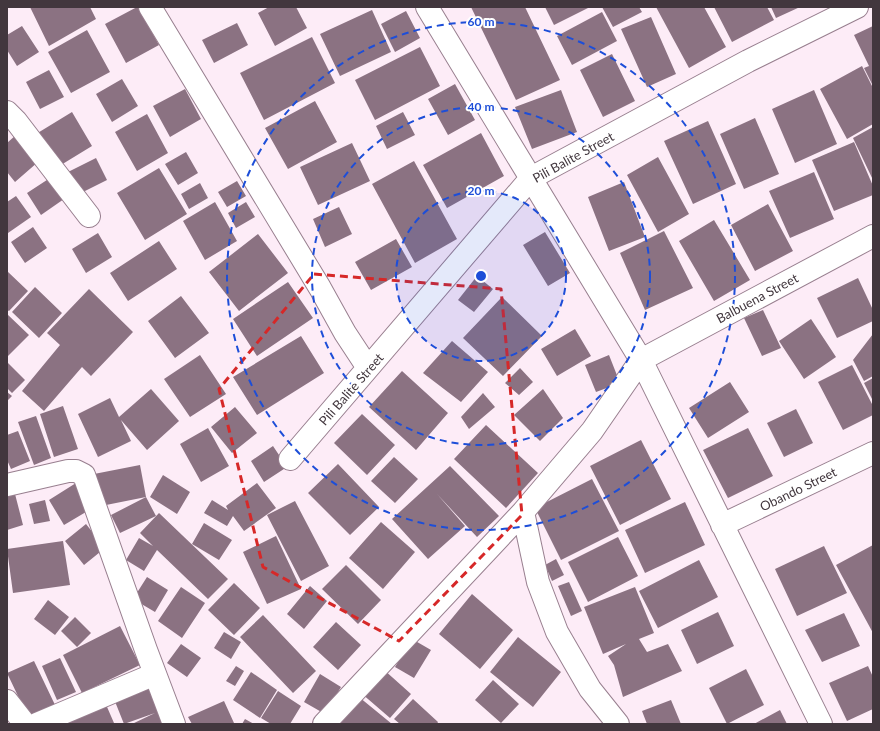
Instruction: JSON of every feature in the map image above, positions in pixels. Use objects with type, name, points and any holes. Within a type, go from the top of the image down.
[{"type":"street","points":[[150,7],[320,288],[345,333],[368,368]]},
{"type":"street","points":[[427,7],[641,360],[821,724]]},
{"type":"street","name":"Pili Balite Street","points":[[290,459],[531,178],[748,61],[857,7]]},
{"type":"street","points":[[10,121],[89,216]]},
{"type":"street","name":"Balbuena Street","points":[[641,360],[873,236]]},
{"type":"street","points":[[324,724],[523,512],[592,431],[641,360]]},
{"type":"street","name":"Obando Street","points":[[722,525],[872,455]]},
{"type":"street","points":[[7,485],[68,471],[76,471],[84,475],[174,724]]},
{"type":"street","points":[[523,512],[538,582],[557,632],[590,689],[618,724]]},
{"type":"street","points":[[37,724],[155,674]]},
{"type":"street","points":[[7,701],[25,724]]},
{"type":"highlighted area","points":[[314,274],[501,289],[522,515],[399,641],[263,567],[219,389]]},
{"type":"building","points":[[30,7],[90,7],[96,19],[49,46]]},
{"type":"building","points":[[137,7],[159,45],[126,63],[105,24]]},
{"type":"building","points":[[269,7],[296,7],[307,28],[275,46],[258,13]]},
{"type":"building","points":[[471,7],[525,7],[560,80],[516,100]]},
{"type":"building","points":[[545,7],[590,7],[554,25]]},
{"type":"building","points":[[602,7],[639,7],[642,12],[613,27]]},
{"type":"building","points":[[656,7],[704,7],[726,47],[689,68]]},
{"type":"building","points":[[714,7],[767,7],[774,20],[732,42]]},
{"type":"building","points":[[771,7],[800,7],[776,18]]},
{"type":"building","points":[[372,10],[391,52],[340,76],[320,34]]},
{"type":"building","points":[[406,11],[420,38],[395,52],[381,24]]},
{"type":"building","points":[[602,12],[617,41],[572,65],[557,36]]},
{"type":"building","points":[[651,17],[676,74],[647,87],[621,29]]},
{"type":"building","points":[[237,23],[248,45],[214,63],[202,40]]},
{"type":"building","points":[[22,26],[39,52],[17,66],[7,50],[7,35]]},
{"type":"building","points":[[873,26],[873,86],[864,68],[869,66],[854,35]]},
{"type":"building","points":[[87,30],[110,72],[71,93],[48,52]]},
{"type":"building","points":[[312,37],[335,83],[264,120],[240,73]]},
{"type":"building","points":[[420,47],[440,86],[375,120],[355,80]]},
{"type":"building","points":[[612,54],[635,101],[603,117],[580,70]]},
{"type":"building","points":[[862,66],[873,88],[873,124],[847,139],[820,89]]},
{"type":"building","points":[[49,70],[64,97],[40,109],[26,82]]},
{"type":"building","points":[[122,79],[138,106],[112,122],[96,94]]},
{"type":"building","points":[[455,84],[475,120],[448,135],[428,99]]},
{"type":"building","points":[[185,89],[201,119],[170,137],[153,106]]},
{"type":"building","points":[[561,90],[577,132],[532,149],[515,107]]},
{"type":"building","points":[[814,90],[837,144],[795,163],[772,109]]},
{"type":"building","points":[[315,101],[337,142],[288,169],[265,128]]},
{"type":"building","points":[[72,112],[92,146],[56,168],[36,134]]},
{"type":"building","points":[[403,112],[415,135],[387,149],[376,126]]},
{"type":"building","points":[[147,114],[168,153],[137,171],[115,132]]},
{"type":"building","points":[[755,118],[779,174],[744,189],[720,134]]},
{"type":"building","points":[[708,121],[736,184],[693,204],[664,141]]},
{"type":"building","points":[[873,127],[873,180],[853,138]]},
{"type":"building","points":[[481,133],[504,176],[447,208],[423,165]]},
{"type":"building","points":[[16,135],[38,162],[15,182],[7,172],[7,143]]},
{"type":"building","points":[[854,142],[873,186],[873,195],[834,211],[812,160]]},
{"type":"building","points":[[352,143],[370,181],[318,205],[300,167]]},
{"type":"building","points":[[186,152],[198,173],[178,185],[165,164]]},
{"type":"building","points":[[658,157],[689,214],[658,232],[627,175]]},
{"type":"building","points":[[96,158],[107,180],[79,194],[68,172]]},
{"type":"building","points":[[414,161],[457,239],[415,263],[372,184]]},
{"type":"building","points":[[159,168],[187,214],[145,240],[117,193]]},
{"type":"building","points":[[814,172],[834,219],[790,238],[769,191]]},
{"type":"building","points":[[50,178],[64,199],[41,215],[27,193]]},
{"type":"building","points":[[237,181],[246,196],[227,207],[218,192]]},
{"type":"building","points":[[624,182],[645,237],[609,251],[588,197]]},
{"type":"building","points":[[200,183],[208,198],[189,209],[181,194]]},
{"type":"building","points":[[16,196],[31,217],[8,233],[7,202]]},
{"type":"building","points":[[215,202],[237,241],[205,260],[183,221]]},
{"type":"building","points":[[246,202],[255,217],[236,228],[228,213]]},
{"type":"building","points":[[768,204],[793,251],[755,271],[731,225]]},
{"type":"building","points":[[339,207],[352,234],[325,247],[313,219]]},
{"type":"building","points":[[714,220],[750,280],[714,301],[679,241]]},
{"type":"building","points":[[33,227],[47,248],[25,263],[11,242]]},
{"type":"building","points":[[664,231],[693,288],[645,310],[620,253]]},
{"type":"building","points":[[545,232],[570,273],[548,286],[523,245]]},
{"type":"building","points":[[98,233],[112,257],[86,273],[72,249]]},
{"type":"building","points":[[258,234],[288,273],[239,311],[209,272]]},
{"type":"building","points":[[396,239],[412,267],[371,290],[355,262]]},
{"type":"building","points":[[159,241],[177,269],[128,301],[110,273]]},
{"type":"building","points":[[7,271],[28,291],[9,311],[7,310]]},
{"type":"building","points":[[477,276],[493,289],[474,312],[458,300]]},
{"type":"building","points":[[858,278],[873,310],[873,321],[837,338],[817,298]]},
{"type":"building","points":[[288,282],[313,318],[257,356],[233,319]]},
{"type":"building","points":[[35,287],[62,313],[39,338],[12,312]]},
{"type":"building","points":[[89,289],[133,332],[91,376],[82,367],[44,411],[22,391],[60,345],[47,333]]},
{"type":"building","points":[[181,296],[209,333],[175,358],[148,321]]},
{"type":"building","points":[[502,297],[542,336],[503,376],[463,338]]},
{"type":"building","points":[[763,310],[781,348],[762,356],[744,318]]},
{"type":"building","points":[[7,314],[29,335],[7,357]]},
{"type":"building","points":[[811,319],[836,357],[804,379],[779,341]]},
{"type":"building","points":[[575,329],[591,356],[557,376],[541,349]]},
{"type":"building","points":[[873,334],[873,376],[864,381],[853,360]]},
{"type":"building","points":[[301,336],[324,373],[257,415],[233,377]]},
{"type":"building","points":[[452,341],[488,372],[461,402],[423,373]]},
{"type":"building","points":[[200,355],[226,394],[190,417],[164,379]]},
{"type":"building","points":[[609,355],[620,383],[596,392],[585,365]]},
{"type":"building","points":[[8,363],[25,380],[12,393],[7,388]]},
{"type":"building","points":[[852,365],[873,406],[873,415],[843,430],[818,382]]},
{"type":"building","points":[[520,368],[533,382],[519,395],[505,383]]},
{"type":"building","points":[[402,371],[448,413],[416,450],[369,407]]},
{"type":"building","points":[[873,378],[873,401],[864,383]]},
{"type":"building","points":[[730,382],[749,412],[708,438],[689,408]]},
{"type":"building","points":[[151,389],[179,421],[147,450],[121,420],[131,441],[98,457],[78,414],[110,398],[119,417]]},
{"type":"building","points":[[543,389],[563,418],[540,441],[514,415]]},
{"type":"building","points":[[7,392],[12,396],[7,401]]},
{"type":"building","points":[[483,393],[495,407],[469,429],[461,417]]},
{"type":"building","points":[[63,406],[78,449],[54,457],[40,414]]},
{"type":"building","points":[[235,407],[257,433],[232,453],[211,427]]},
{"type":"building","points":[[796,409],[813,443],[784,457],[767,423]]},
{"type":"building","points":[[362,414],[395,445],[367,475],[334,443]]},
{"type":"building","points":[[36,416],[51,458],[34,465],[18,422]]},
{"type":"building","points":[[486,425],[538,473],[506,508],[454,459]]},
{"type":"building","points":[[208,428],[229,466],[201,482],[180,444]]},
{"type":"building","points":[[748,428],[773,476],[728,498],[703,450]]},
{"type":"building","points":[[18,431],[30,461],[11,469],[7,460],[7,435]]},
{"type":"building","points":[[641,440],[671,499],[620,525],[590,466]]},
{"type":"building","points":[[273,446],[287,467],[264,482],[251,461]]},
{"type":"building","points":[[394,457],[418,479],[395,503],[371,481]]},
{"type":"building","points":[[338,464],[379,507],[350,535],[308,493]]},
{"type":"building","points":[[140,465],[146,497],[101,506],[94,474]]},
{"type":"building","points":[[450,466],[499,516],[477,537],[437,494],[465,526],[428,559],[392,519]]},
{"type":"building","points":[[163,475],[190,492],[177,514],[150,497]]},
{"type":"building","points":[[592,479],[619,531],[561,560],[535,508]]},
{"type":"building","points":[[76,483],[91,509],[64,525],[49,500]]},
{"type":"building","points":[[257,483],[276,508],[244,531],[233,516],[227,526],[204,513],[212,500],[228,510],[226,506]]},
{"type":"building","points":[[15,494],[23,525],[7,530],[7,496]]},
{"type":"building","points":[[146,497],[156,516],[120,533],[111,515]]},
{"type":"building","points":[[45,500],[50,521],[34,524],[29,504]]},
{"type":"building","points":[[295,501],[329,566],[301,581],[267,515]]},
{"type":"building","points":[[685,502],[705,545],[645,573],[625,530]]},
{"type":"building","points":[[159,513],[228,579],[208,599],[157,550],[144,571],[126,560],[139,538],[153,546],[140,533]]},
{"type":"building","points":[[381,522],[415,552],[383,589],[349,558]]},
{"type":"building","points":[[204,523],[232,540],[219,560],[192,544]]},
{"type":"building","points":[[86,524],[105,548],[84,565],[65,541]]},
{"type":"building","points":[[276,536],[301,589],[267,604],[243,552]]},
{"type":"building","points":[[618,537],[638,576],[588,602],[568,562]]},
{"type":"building","points":[[63,541],[70,585],[13,593],[7,549]]},
{"type":"building","points":[[873,545],[873,633],[836,565]]},
{"type":"building","points":[[824,546],[847,593],[797,616],[775,569]]},
{"type":"building","points":[[556,559],[564,575],[552,581],[545,565]]},
{"type":"building","points":[[699,560],[718,597],[658,628],[639,591]]},
{"type":"building","points":[[346,565],[381,600],[358,624],[322,589]]},
{"type":"building","points":[[147,577],[168,590],[155,612],[133,599]]},
{"type":"building","points":[[569,582],[582,611],[571,616],[558,586]]},
{"type":"building","points":[[234,583],[260,608],[234,635],[208,610]]},
{"type":"building","points":[[310,586],[327,601],[304,629],[287,614]]},
{"type":"building","points":[[181,587],[205,603],[182,638],[158,621]]},
{"type":"building","points":[[635,587],[654,633],[639,639],[647,652],[668,644],[682,671],[623,697],[614,665],[608,656],[626,644],[603,654],[584,607]]},
{"type":"building","points":[[472,594],[513,630],[480,669],[439,634]]},
{"type":"building","points":[[48,600],[69,617],[55,635],[34,619]]},
{"type":"building","points":[[718,612],[734,646],[697,664],[681,630]]},
{"type":"building","points":[[844,613],[860,646],[822,662],[805,630]]},
{"type":"building","points":[[263,615],[316,671],[293,693],[240,637]]},
{"type":"building","points":[[75,617],[91,633],[77,647],[61,631]]},
{"type":"building","points":[[336,622],[361,645],[338,670],[313,647]]},
{"type":"building","points":[[120,626],[140,665],[82,693],[63,655]]},
{"type":"building","points":[[224,632],[241,642],[231,659],[214,648]]},
{"type":"building","points":[[518,637],[561,672],[533,707],[490,672]]},
{"type":"building","points":[[412,639],[431,650],[414,678],[395,667]]},
{"type":"building","points":[[181,644],[201,658],[187,677],[167,663]]},
{"type":"building","points":[[60,658],[76,692],[57,700],[42,666]]},
{"type":"building","points":[[34,661],[56,707],[29,719],[7,673]]},
{"type":"building","points":[[236,666],[244,671],[235,686],[226,681]]},
{"type":"building","points":[[868,666],[873,677],[873,709],[847,721],[829,683]]},
{"type":"building","points":[[383,669],[411,694],[390,718],[361,693]]},
{"type":"building","points":[[746,669],[764,705],[727,724],[709,688]]},
{"type":"building","points":[[251,672],[277,690],[260,718],[233,700]]},
{"type":"building","points":[[320,674],[341,687],[325,714],[304,702]]},
{"type":"building","points":[[493,680],[519,704],[501,723],[475,700]]},
{"type":"building","points":[[146,681],[164,724],[132,724],[155,713],[124,724],[112,694]]},
{"type":"building","points":[[278,691],[301,706],[290,724],[271,724],[261,718]]},
{"type":"building","points":[[359,697],[392,724],[341,724],[339,722]]},
{"type":"building","points":[[413,699],[438,722],[437,724],[400,724],[394,719]]},
{"type":"building","points":[[104,700],[114,723],[68,724],[65,717]]},
{"type":"building","points":[[671,700],[681,724],[647,724],[642,711]]},
{"type":"building","points":[[224,701],[234,723],[192,724],[188,717]]},
{"type":"building","points":[[780,710],[787,724],[754,724]]},
{"type":"building","points":[[245,719],[254,724],[242,724]]}]
